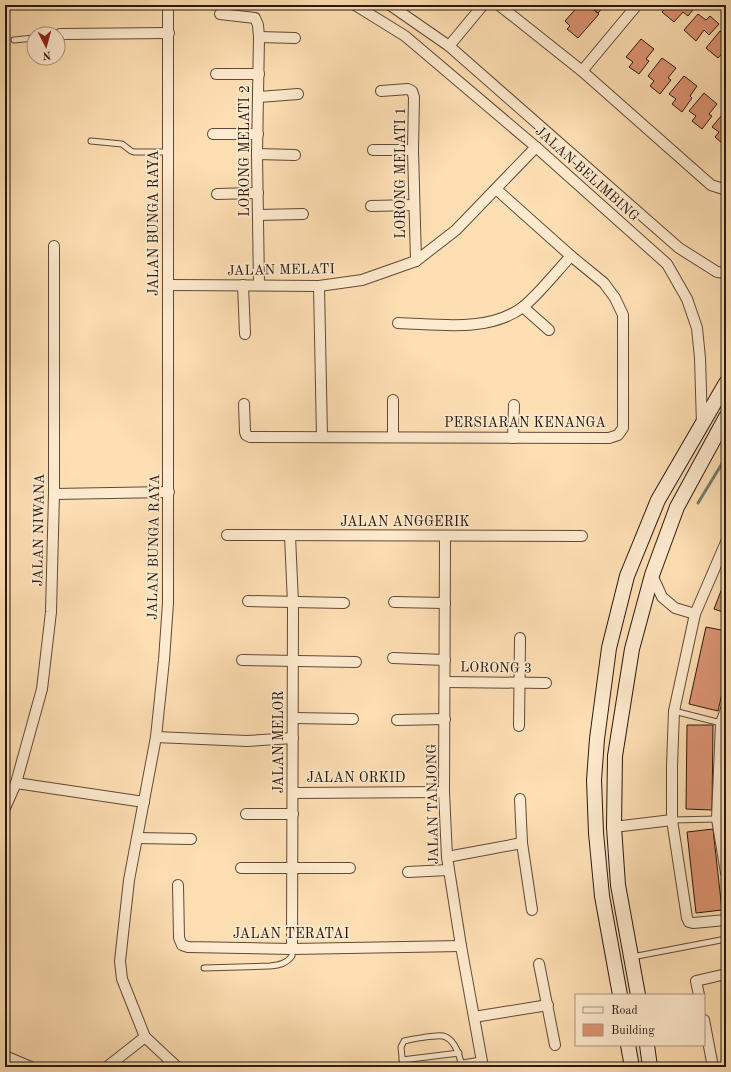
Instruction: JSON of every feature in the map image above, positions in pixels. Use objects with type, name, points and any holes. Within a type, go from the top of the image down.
[{"type":"main road","points":[[620,994],[602,896],[596,833],[594,780],[597,739],[609,648],[627,576],[658,500],[726,383]]},
{"type":"main road","points":[[638,994],[618,885],[614,827],[615,756],[632,649],[652,575],[677,507],[726,417]]},
{"type":"main road","points":[[628,1046],[632,1067]]},
{"type":"main road","points":[[647,1046],[650,1067]]},
{"type":"street","name":"JALAN BUNGA RAYA","points":[[168,5],[168,603],[156,738],[129,880],[120,961],[122,979],[145,1037],[177,1067]]},
{"type":"street","name":"JALAN BELIMBING","points":[[355,5],[405,36],[536,147],[667,264],[687,299],[696,328],[700,364],[702,425]]},
{"type":"street","name":"JALAN BELIMBING","points":[[390,5],[449,46],[679,248],[717,272],[726,273]]},
{"type":"street","points":[[449,46],[483,5]]},
{"type":"street","points":[[499,5],[582,71],[711,185],[726,190]]},
{"type":"street","points":[[582,71],[637,5]]},
{"type":"street","name":"LORONG MELATI 2","points":[[220,14],[255,18],[258,25],[258,285]]},
{"type":"street","points":[[66,34],[168,33]]},
{"type":"street","points":[[259,37],[296,38]]},
{"type":"street","points":[[216,74],[259,74]]},
{"type":"street","name":"LORONG MELATI 1","points":[[382,91],[408,89],[412,91],[414,97],[413,150],[416,261]]},
{"type":"street","points":[[259,97],[298,94]]},
{"type":"street","points":[[213,134],[258,134]]},
{"type":"street","name":"JALAN MELATI","points":[[169,285],[319,286],[362,280],[416,261],[456,230],[536,147]]},
{"type":"street","points":[[373,150],[413,150]]},
{"type":"street","points":[[257,154],[295,155]]},
{"type":"street","name":"PERSIARAN KENANGA","points":[[244,404],[245,432],[246,435],[250,437],[609,438],[618,434],[623,428],[622,315],[615,298],[604,283],[571,256],[496,189]]},
{"type":"street","points":[[217,194],[258,193]]},
{"type":"street","points":[[372,206],[414,205]]},
{"type":"street","points":[[258,215],[303,214]]},
{"type":"street","name":"JALAN NIWANA","points":[[5,808],[16,783],[42,689],[51,612],[54,494],[54,246]]},
{"type":"street","points":[[398,322],[463,324],[482,323],[499,319],[512,314],[523,307],[571,256]]},
{"type":"street","points":[[243,285],[245,334]]},
{"type":"street","points":[[319,286],[322,437]]},
{"type":"street","points":[[523,307],[549,330]]},
{"type":"street","points":[[393,437],[394,400]]},
{"type":"street","points":[[513,438],[514,404]]},
{"type":"street","points":[[54,494],[169,492]]},
{"type":"street","name":"JALAN ANGGERIK","points":[[227,535],[445,537],[582,536]]},
{"type":"street","name":"JALAN MELOR","points":[[290,536],[293,603],[292,949]]},
{"type":"street","name":"JALAN TANJONG","points":[[445,537],[444,792],[447,857],[482,1064]]},
{"type":"street","points":[[726,542],[695,614],[674,711],[672,766],[672,820],[687,918],[689,922],[693,923],[726,920]]},
{"type":"street","points":[[652,575],[662,597],[675,608],[695,614]]},
{"type":"street","points":[[248,601],[344,603]]},
{"type":"street","points":[[394,602],[445,603]]},
{"type":"street","points":[[519,726],[520,638]]},
{"type":"street","points":[[393,658],[445,660]]},
{"type":"street","points":[[242,660],[356,662]]},
{"type":"street","name":"LORONG 3","points":[[445,682],[546,683]]},
{"type":"street","points":[[726,709],[721,723],[717,819],[726,873]]},
{"type":"street","points":[[293,718],[353,719]]},
{"type":"street","points":[[397,720],[445,719]]},
{"type":"street","points":[[156,738],[247,740],[293,738]]},
{"type":"street","points":[[16,783],[144,802]]},
{"type":"street","name":"JALAN ORKID","points":[[293,793],[444,792]]},
{"type":"street","points":[[520,799],[522,843],[532,910]]},
{"type":"street","points":[[246,814],[292,814]]},
{"type":"street","points":[[614,827],[672,820]]},
{"type":"street","points":[[137,838],[191,839]]},
{"type":"street","points":[[447,857],[522,843]]},
{"type":"street","points":[[241,868],[350,868]]},
{"type":"street","points":[[408,872],[448,870]]},
{"type":"street","name":"JALAN TERATAI","points":[[178,885],[179,938],[182,945],[188,947],[292,949],[461,946]]},
{"type":"street","points":[[539,964],[555,1045]]},
{"type":"street","points":[[699,994],[696,981],[726,974]]},
{"type":"street","points":[[474,1017],[548,1005]]},
{"type":"street","points":[[705,1025],[713,1067]]},
{"type":"street","points":[[107,1067],[145,1037]]},
{"type":"street","points":[[5,1056],[32,1067]]},
{"type":"lane","points":[[14,40],[26,39]]},
{"type":"lane","points":[[91,141],[122,144],[134,152],[168,152]]},
{"type":"lane","points":[[674,711],[721,723]]},
{"type":"lane","points":[[672,820],[717,819]]},
{"type":"lane","points":[[631,957],[726,939]]},
{"type":"lane","points":[[204,968],[281,965],[286,963],[292,956],[292,949]]},
{"type":"lane","points":[[403,1067],[401,1047],[404,1041],[443,1036],[450,1040],[459,1053],[462,1065],[482,1064]]},
{"type":"lane","points":[[402,1060],[459,1053]]},
{"type":"building","points":[[579,5],[582,5],[585,8],[588,5],[599,14],[578,38],[567,29],[570,26],[565,21]]},
{"type":"building","points":[[589,5],[605,5],[598,13]]},
{"type":"building","points":[[668,5],[697,5],[688,16],[683,12],[674,22],[662,12]]},
{"type":"building","points":[[698,14],[706,20],[710,16],[719,24],[709,35],[704,30],[696,41],[684,30]]},
{"type":"building","points":[[720,31],[726,36],[726,49],[718,58],[706,48]]},
{"type":"building","points":[[641,39],[654,49],[646,59],[649,61],[639,74],[629,67],[633,62],[626,57]]},
{"type":"building","points":[[662,58],[676,68],[668,78],[671,80],[660,94],[650,86],[654,81],[648,76]]},
{"type":"building","points":[[684,76],[697,86],[690,96],[692,98],[682,112],[672,104],[676,99],[669,94]]},
{"type":"building","points":[[704,93],[717,104],[709,114],[712,116],[702,129],[692,121],[696,116],[689,111]]},
{"type":"building","points":[[726,110],[726,143],[724,145],[715,137],[719,132],[712,127]]},
{"type":"building","points":[[726,578],[726,613],[714,609]]},
{"type":"building","points":[[706,627],[726,631],[726,676],[718,711],[689,704]]},
{"type":"building","points":[[687,725],[713,725],[712,810],[686,809]]},
{"type":"building","points":[[713,829],[722,910],[696,913],[687,832]]},
{"type":"waterway","points":[[698,503],[726,457]]}]
